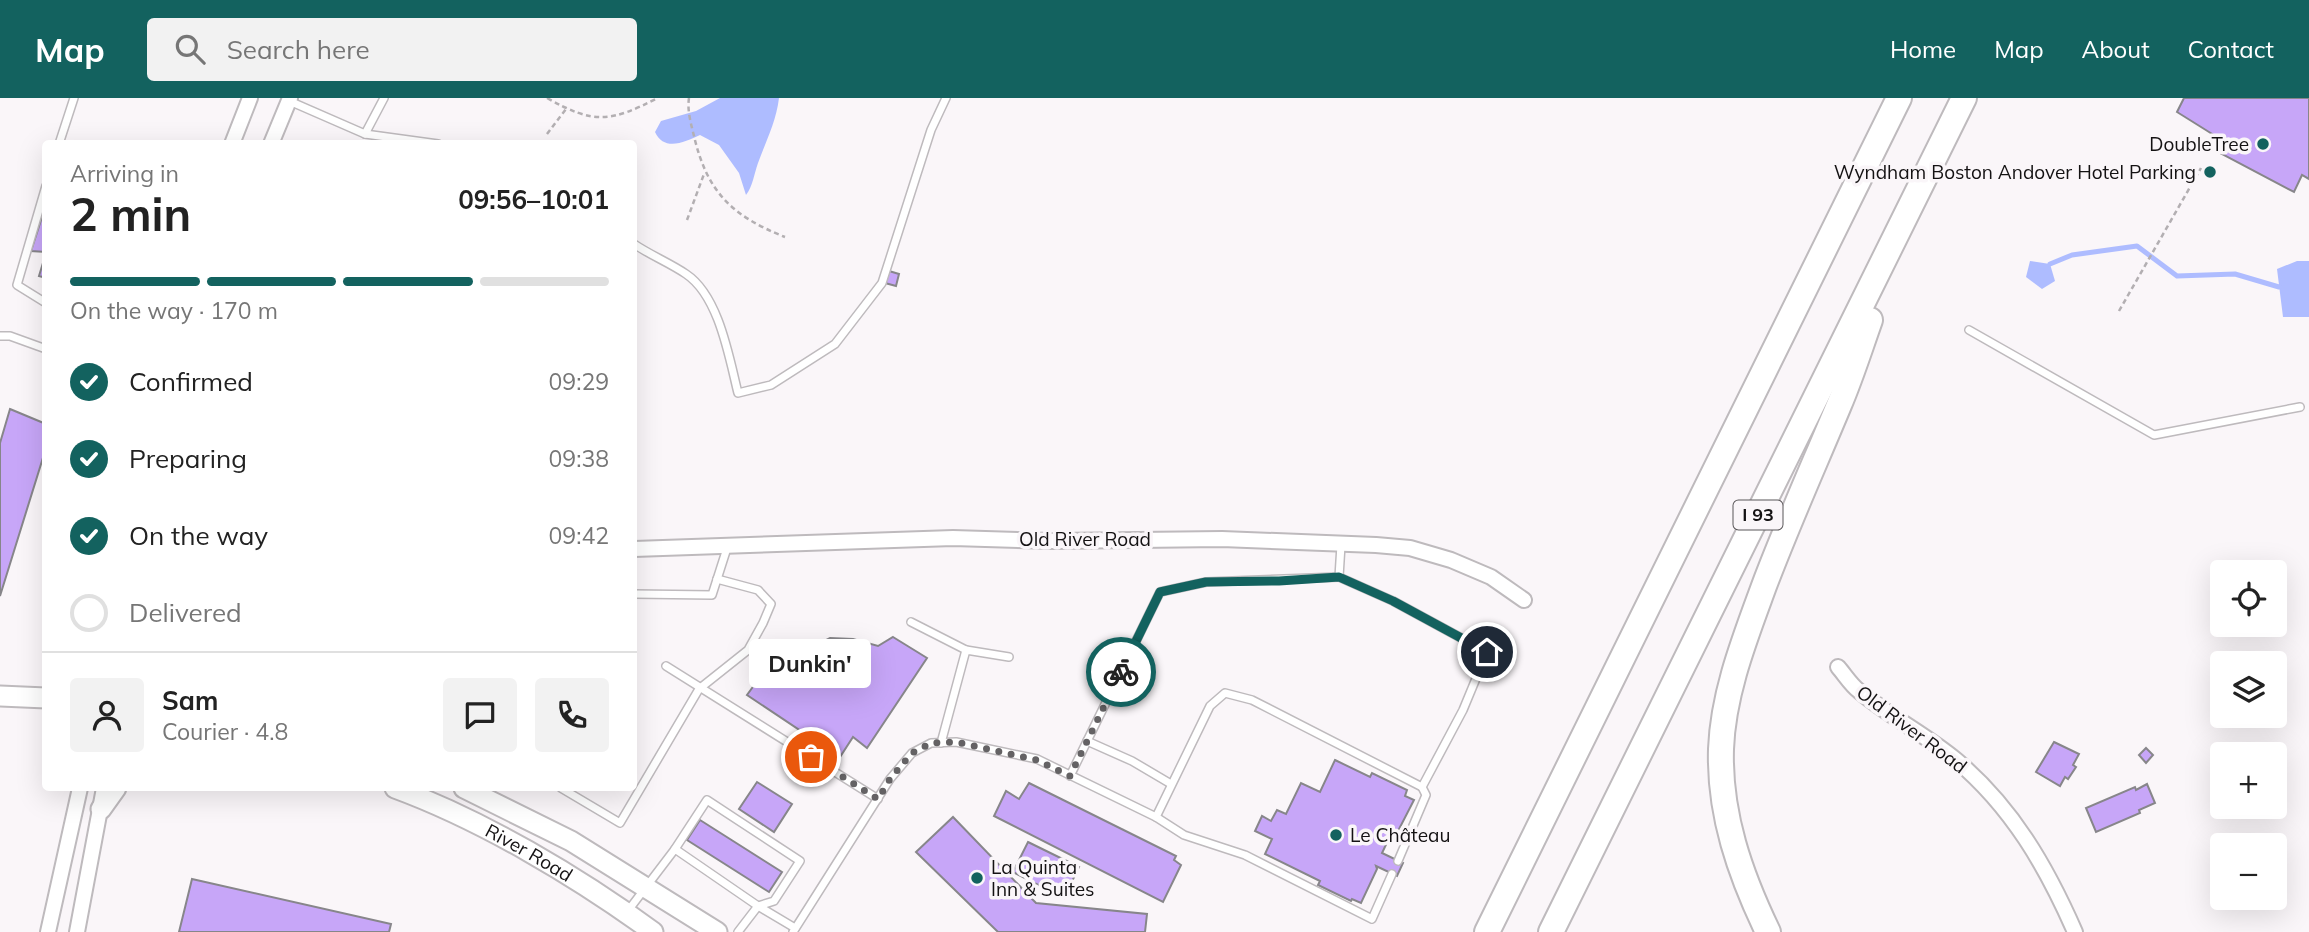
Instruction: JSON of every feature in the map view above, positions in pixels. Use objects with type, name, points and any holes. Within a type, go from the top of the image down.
[{"type":"highway","points":[[1487,932],[1899,98]]},
{"type":"highway","name":"I 93","points":[[1551,932],[1965,98]]},
{"type":"highway","points":[[1768,932],[1741,875],[1728,829],[1721,751],[1725,708],[1752,618],[1805,481],[1840,404],[1911,206]]},
{"type":"main road","points":[[25,696],[42,687]]},
{"type":"main road","points":[[0,696],[42,698]]},
{"type":"main road","points":[[102,809],[114,791]]},
{"type":"main road","name":"River Road","points":[[402,791],[461,817],[560,870],[653,932]]},
{"type":"main road","name":"River Road","points":[[470,791],[571,841],[717,932]]},
{"type":"street","points":[[234,140],[250,98]]},
{"type":"street","points":[[272,140],[287,99]]},
{"type":"street","name":"Old River Road","points":[[637,549],[953,538],[1053,541],[1222,539],[1410,548],[1451,560],[1491,577],[1524,600]]},
{"type":"street","name":"Old River Road","points":[[1838,667],[1858,691],[1955,759],[2017,823],[2041,862],[2074,932]]},
{"type":"street","points":[[48,932],[79,791]]},
{"type":"street","points":[[77,932],[104,791]]},
{"type":"lane","points":[[60,140],[74,98]]},
{"type":"lane","points":[[365,134],[384,98]]},
{"type":"lane","points":[[637,246],[688,274],[708,296],[724,340],[738,393],[771,385],[835,344],[882,283],[931,130],[946,98]]},
{"type":"lane","points":[[287,99],[365,134],[409,140]]},
{"type":"lane","points":[[42,200],[17,285],[42,301]]},
{"type":"lane","points":[[1969,330],[2154,435],[2300,407]]},
{"type":"lane","points":[[0,336],[42,348]]},
{"type":"lane","points":[[637,594],[712,595],[728,544]]},
{"type":"lane","points":[[1339,577],[1340,545]]},
{"type":"lane","points":[[1070,776],[1160,592],[1206,582],[1339,577],[1393,601],[1487,652],[1463,710],[1422,787]]},
{"type":"lane","points":[[566,791],[620,823],[699,689],[748,650],[771,604],[758,590],[717,579]]},
{"type":"lane","points":[[911,622],[966,650],[1009,657]]},
{"type":"lane","points":[[941,743],[966,650]]},
{"type":"lane","points":[[666,666],[878,799]]},
{"type":"lane","points":[[1156,817],[1210,706],[1225,693],[1252,700],[1422,787],[1426,795],[1398,861]]},
{"type":"lane","points":[[1087,741],[1132,761],[1171,784]]},
{"type":"lane","points":[[675,849],[794,930],[890,779],[912,753],[931,743],[956,742],[1037,760],[1156,817],[1184,835],[1245,855],[1372,919],[1392,874]]},
{"type":"lane","points":[[626,913],[675,849],[707,800],[800,861],[774,901],[758,906],[738,932]]},
{"type":"path","points":[[547,98],[584,115],[604,118],[622,116],[658,98]]},
{"type":"path","points":[[689,98],[696,146],[704,172],[718,193],[741,216],[785,237]]},
{"type":"path","points":[[547,134],[566,108]]},
{"type":"path","points":[[2119,311],[2201,169]]},
{"type":"path","points":[[687,220],[704,172]]},
{"type":"water","points":[[720,98],[779,98],[773,123],[746,195],[739,173],[719,145],[700,135],[669,144],[655,132],[661,121],[696,111]]},
{"type":"water","points":[[2030,261],[2050,264],[2055,281],[2042,289],[2026,277]]},
{"type":"water","points":[[2297,261],[2309,261],[2309,317],[2283,317],[2277,269]]},
{"type":"building","name":"DoubleTree","points":[[2184,98],[2309,98],[2309,179],[2302,175],[2294,192],[2218,152],[2217,137],[2177,112]]},
{"type":"building","points":[[42,217],[42,252],[31,251]]},
{"type":"building","points":[[889,271],[899,274],[896,286],[885,283]]},
{"type":"building","points":[[10,409],[42,422],[42,461],[0,596],[0,443]]},
{"type":"building","points":[[893,637],[927,658],[867,748],[853,737],[840,757],[747,695],[771,662],[788,672],[805,651],[830,638],[853,639],[878,646]]},
{"type":"building","points":[[2054,742],[2079,754],[2073,765],[2076,767],[2060,786],[2036,772]]},
{"type":"building","points":[[2146,748],[2153,755],[2146,763],[2139,755]]},
{"type":"building","points":[[1335,760],[1370,777],[1372,773],[1407,790],[1405,796],[1414,800],[1396,835],[1392,832],[1382,853],[1403,863],[1397,876],[1376,866],[1361,903],[1318,885],[1320,881],[1265,854],[1272,839],[1255,831],[1262,816],[1271,821],[1277,810],[1286,814],[1301,783],[1320,792]]},
{"type":"building","points":[[757,782],[792,804],[774,832],[739,809]]},
{"type":"building","name":"La Quinta Inn & Suites","points":[[1029,783],[1176,856],[1174,860],[1181,865],[1163,902],[994,816],[1006,791],[1019,799]]},
{"type":"building","points":[[2147,784],[2155,803],[2139,810],[2140,813],[2096,832],[2086,808]]},
{"type":"building","name":"La Quinta Inn & Suites","points":[[953,817],[1036,903],[1147,914],[1145,932],[998,932],[916,852]]},
{"type":"building","points":[[700,820],[782,872],[769,892],[687,840]]},
{"type":"building","name":"La Quinta Inn & Suites","points":[[1028,842],[1079,867],[1064,898],[1013,872]]},
{"type":"building","points":[[192,879],[391,924],[389,932],[179,932]]},
{"type":"waterway","points":[[2050,264],[2072,255],[2137,246],[2177,276],[2235,274],[2279,287]]},
{"type":"way so far","points":[[811,757],[878,799],[890,779],[912,753],[931,743],[956,742],[1037,760],[1070,776],[1121,672]]},
{"type":"place","name":"DoubleTree","points":[[2263,144]]},
{"type":"place","name":"Wyndham Boston Andover Hotel Parking","points":[[2210,172]]},
{"type":"place","name":"Dunkin'","points":[[811,757]]},
{"type":"place","name":"Le Château","points":[[1336,835]]},
{"type":"place","name":"La Quinta Inn & Suites","points":[[977,878]]},
{"type":"route","points":[[1121,672],[1160,592],[1206,582],[1339,577],[1393,601],[1487,652]]}]
